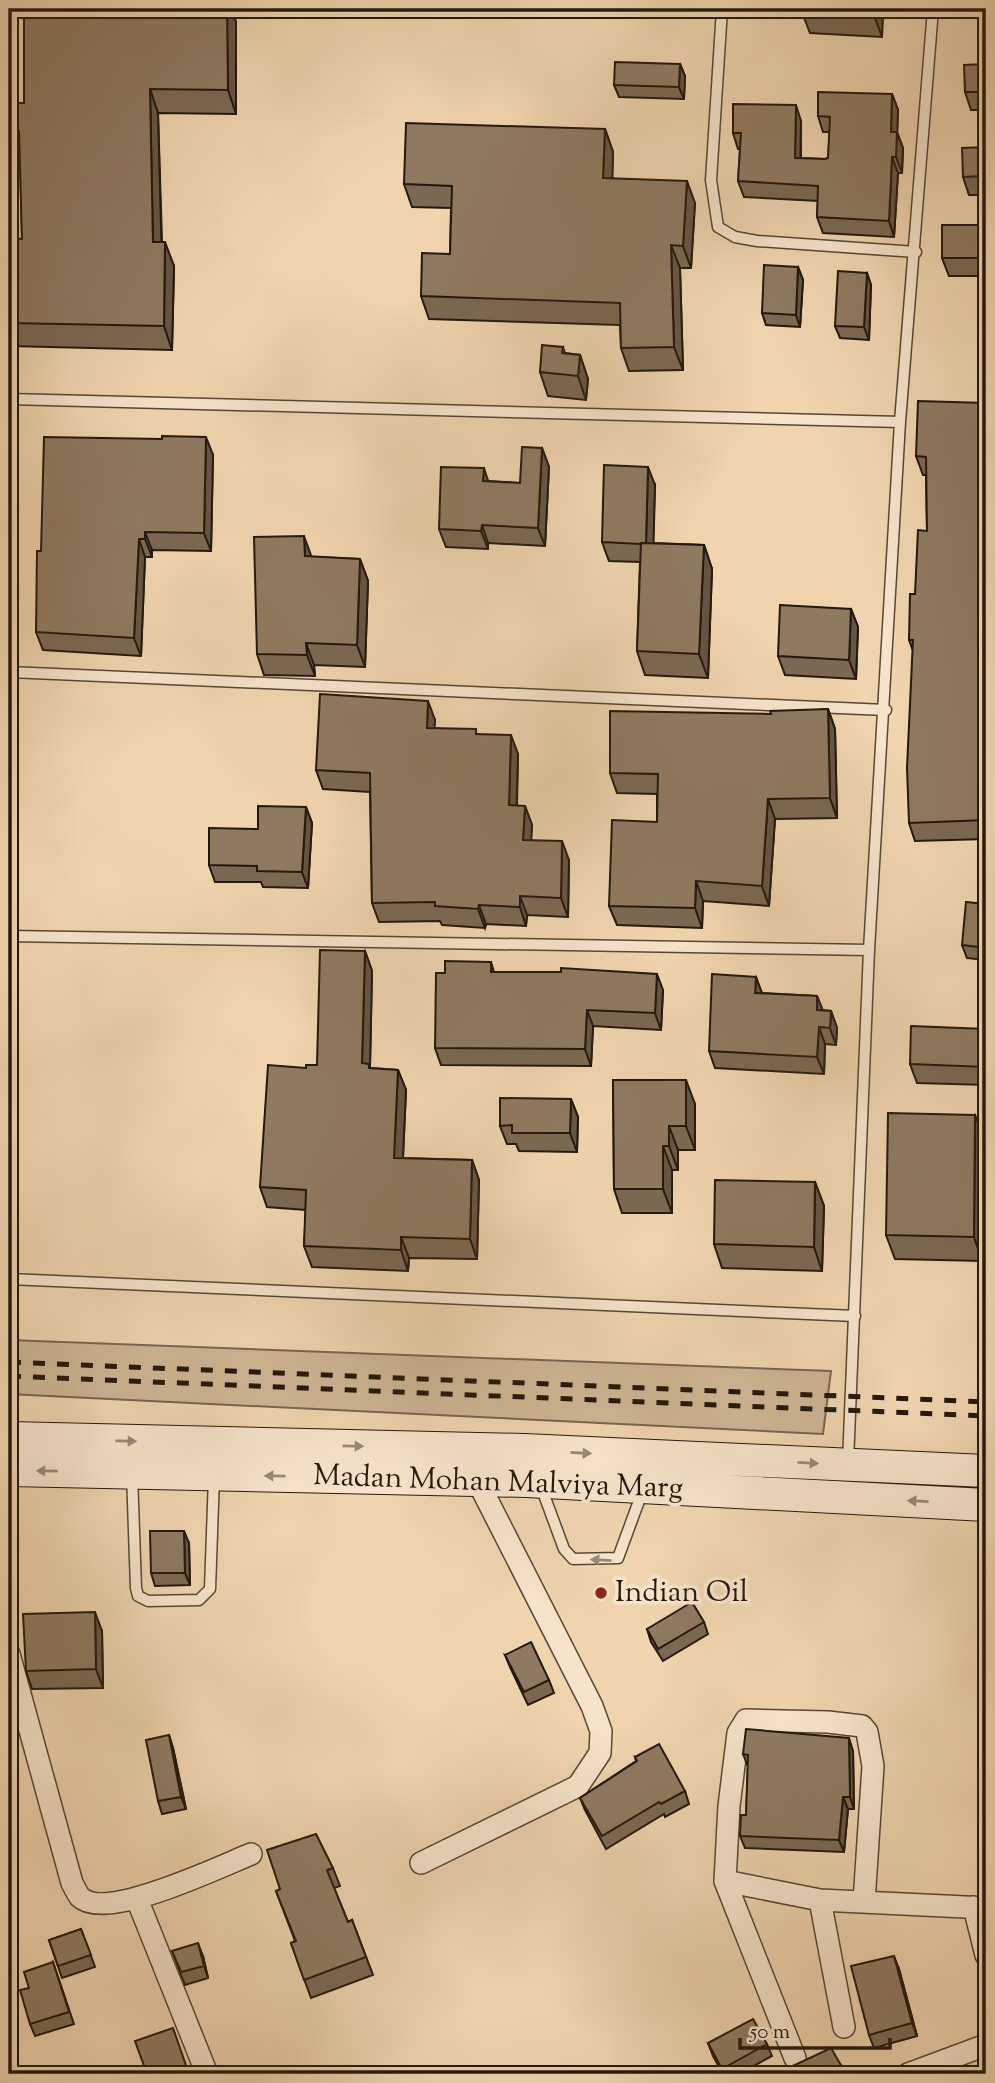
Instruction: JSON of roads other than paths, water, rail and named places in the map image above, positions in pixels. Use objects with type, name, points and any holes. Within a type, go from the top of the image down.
[{"type":"main road","name":"Madan Mohan Malviya Marg","points":[[9,1438],[524,1450],[986,1471]]},
{"type":"main road","name":"Madan Mohan Malviya Marg","points":[[9,1470],[539,1482],[986,1505]]},
{"type":"street","points":[[421,1863],[578,1786],[600,1753],[600,1731],[592,1706],[477,1480]]},
{"type":"street","points":[[9,1654],[72,1882],[81,1898],[94,1903],[138,1899],[251,1854]]},
{"type":"street","points":[[795,2058],[725,1881],[729,1806],[742,1723],[754,1719],[862,1726],[867,1732],[873,1766],[864,1902]]},
{"type":"street","points":[[725,1881],[820,1899],[980,1907],[986,1955]]},
{"type":"street","points":[[138,1899],[207,2074]]},
{"type":"street","points":[[820,1899],[844,2027]]},
{"type":"street","points":[[908,2074],[986,2045]]},
{"type":"lane","points":[[722,9],[711,180],[718,227],[735,237],[757,242],[916,252]]},
{"type":"lane","points":[[848,1465],[869,950],[886,709],[900,422],[916,252],[933,9]]},
{"type":"lane","points":[[9,400],[900,422]]},
{"type":"lane","points":[[9,672],[886,709]]},
{"type":"lane","points":[[9,936],[869,950]]},
{"type":"lane","points":[[9,1279],[855,1316]]},
{"type":"lane","points":[[132,1473],[136,1588],[138,1596],[148,1601],[200,1600],[210,1589],[214,1475]]},
{"type":"lane","points":[[539,1482],[564,1549],[573,1559],[614,1561],[621,1553],[643,1487]]},
{"type":"railway","points":[[9,1362],[986,1402]]},
{"type":"railway","points":[[9,1376],[986,1416]]},
{"type":"place","name":"Indian Oil","points":[[601,1593]]}]
